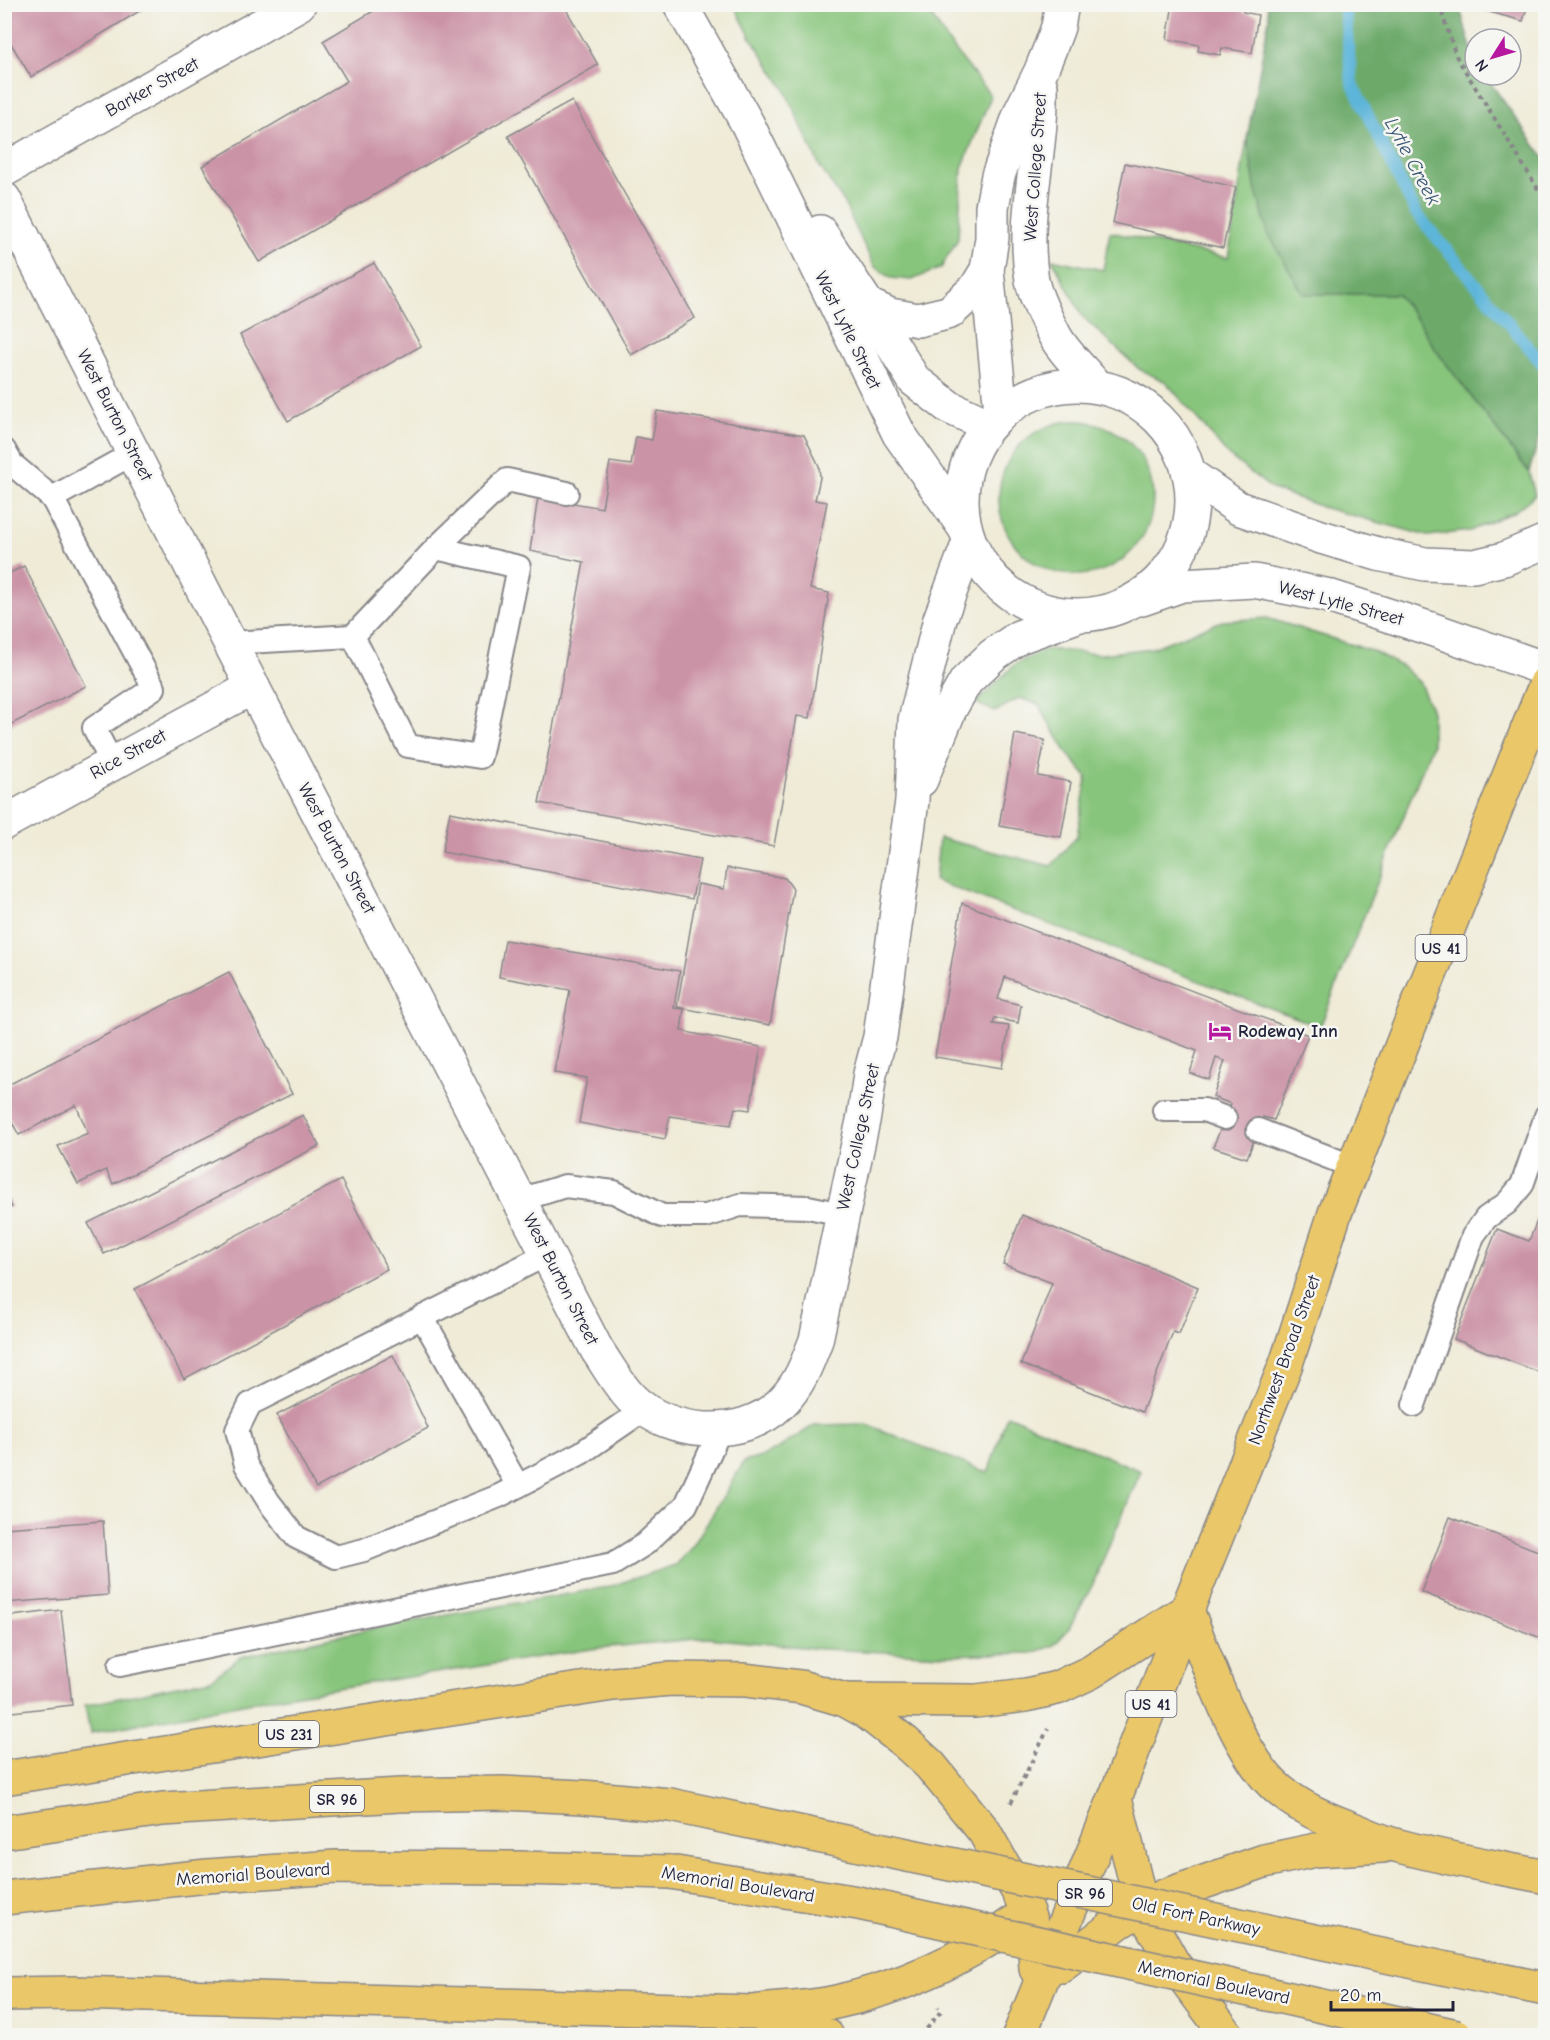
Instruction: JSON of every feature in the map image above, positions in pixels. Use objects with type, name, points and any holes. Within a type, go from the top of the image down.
[{"type":"main road","name":"Northwest Broad Street","points":[[1019,2036],[1286,1364],[1335,1213],[1545,683]]},
{"type":"main road","points":[[845,1700],[976,1701],[1026,1695],[1057,1688],[1091,1672],[1187,1610],[1227,1708],[1250,1753],[1269,1779],[1299,1804],[1328,1819],[1397,1846],[1545,1877]]},
{"type":"main road","name":"US 231","points":[[4,1778],[613,1684],[671,1679],[745,1680],[801,1687],[845,1700]]},
{"type":"main road","points":[[845,1700],[865,1711],[930,1765],[984,1831],[1020,1895],[1034,1932],[1035,1992]]},
{"type":"main road","name":"Old Fort Parkway","points":[[4,1832],[163,1809],[400,1795],[502,1793],[670,1805],[1545,1989]]},
{"type":"main road","points":[[1115,1798],[1142,1908],[1173,1963],[1228,2036]]},
{"type":"main road","points":[[4,1994],[74,1993],[753,2012],[834,2002],[904,1982],[944,1965],[1010,1925],[1068,1873],[1115,1798]]},
{"type":"main road","points":[[1035,1992],[1069,1958],[1119,1922],[1164,1896],[1264,1861],[1316,1851],[1397,1846]]},
{"type":"main road","name":"Memorial Boulevard","points":[[4,1898],[207,1876],[335,1867],[670,1872],[858,1904],[1457,2036]]},
{"type":"main road","points":[[753,2012],[827,2036]]},
{"type":"street","name":"Barker Street","points":[[4,170],[299,4]]},
{"type":"street","name":"West Lytle Street","points":[[680,4],[747,123],[899,434],[966,534],[982,566],[999,586],[1022,602],[1047,612],[1074,616],[1104,613],[1182,585],[1254,581],[1325,595],[1545,669]]},
{"type":"street","name":"West College Street","points":[[995,418],[987,270],[992,238],[992,207],[998,176],[1022,111],[1040,74],[1058,27],[1062,4]]},
{"type":"street","name":"West College Street","points":[[1040,74],[1042,111],[1028,232],[1032,283],[1056,338],[1096,386]]},
{"type":"street","name":"West Lytle Street","points":[[747,123],[868,305],[914,380],[949,407],[995,418]]},
{"type":"street","name":"West Burton Street","points":[[4,199],[230,643],[597,1350],[632,1400],[654,1415],[679,1425],[724,1428]]},
{"type":"street","name":"West College Street","points":[[868,305],[890,315],[918,320],[950,312],[976,288],[987,270]]},
{"type":"street","name":"West Lytle Street","points":[[966,534],[961,491],[969,456],[995,418],[1030,393],[1062,385],[1096,386],[1128,396],[1156,415],[1177,442],[1189,474],[1193,503],[1188,533],[1176,561],[1157,584],[1132,602]]},
{"type":"street","points":[[1189,474],[1238,508],[1321,537],[1378,554],[1425,564],[1474,566],[1504,559],[1545,541]]},
{"type":"street","name":"West College Street","points":[[724,1428],[743,1425],[761,1418],[790,1394],[807,1367],[822,1316],[864,1116],[870,1074],[880,1037],[912,801],[915,720],[940,619],[966,534]]},
{"type":"street","name":"West College Street","points":[[912,801],[950,709],[966,681],[993,655],[1019,637],[1074,616]]},
{"type":"street","name":"Rice Street","points":[[4,823],[253,687]]},
{"type":"lane","points":[[4,450],[12,464],[52,498],[154,688],[94,728],[112,763]]},
{"type":"lane","points":[[52,498],[134,453]]},
{"type":"lane","points":[[230,643],[353,636],[436,548],[507,480],[567,492]]},
{"type":"lane","points":[[353,636],[408,746],[480,757],[519,567],[436,548]]},
{"type":"lane","points":[[1164,1110],[1204,1110],[1225,1118]]},
{"type":"lane","points":[[1414,1405],[1473,1236],[1486,1218],[1507,1203],[1522,1185],[1545,1116]]},
{"type":"lane","points":[[1258,1130],[1354,1167]]},
{"type":"lane","points":[[520,1200],[565,1186],[614,1192],[662,1216],[706,1216],[740,1205],[808,1207],[842,1214]]},
{"type":"lane","points":[[548,1254],[250,1404],[237,1430],[246,1465],[269,1502],[296,1537],[336,1557],[364,1550],[499,1496],[581,1453],[645,1408]]},
{"type":"lane","points":[[422,1317],[518,1486]]},
{"type":"lane","points":[[120,1665],[613,1564],[645,1544],[686,1505],[724,1428]]},
{"type":"path","points":[[1439,4],[1456,56],[1545,202]]},
{"type":"path","points":[[1007,1811],[1048,1728]]},
{"type":"path","points":[[921,2036],[940,2011],[936,2004]]},
{"type":"green space","points":[[734,5],[928,5],[927,9],[947,40],[991,96],[962,168],[958,239],[941,268],[912,280],[891,278],[874,266],[843,201],[820,167],[784,88],[750,36]]},
{"type":"green space","points":[[1267,5],[1459,5],[1465,27],[1463,27],[1463,87],[1494,87],[1545,159],[1545,419],[1529,472],[1435,349],[1419,322],[1397,294],[1303,294],[1268,233],[1256,191],[1247,138],[1269,18]]},
{"type":"green space","points":[[1247,138],[1256,191],[1303,294],[1397,294],[1419,322],[1435,349],[1529,472],[1535,495],[1515,511],[1470,531],[1428,536],[1325,508],[1272,489],[1228,455],[1166,382],[1139,369],[1083,317],[1052,259],[1103,270],[1110,232],[1228,258]]},
{"type":"green space","points":[[1076,421],[1105,427],[1119,434],[1130,444],[1140,455],[1147,469],[1153,498],[1147,527],[1140,541],[1130,552],[1119,562],[1105,569],[1076,575],[1047,569],[1033,562],[1022,552],[1012,541],[1005,527],[999,498],[1005,469],[1012,455],[1022,444],[1033,434],[1047,427]]},
{"type":"green space","points":[[1267,618],[1375,652],[1403,667],[1420,683],[1432,711],[1432,745],[1320,1027],[935,881],[939,838],[1051,866],[1077,836],[1087,777],[1067,753],[1038,704],[1019,698],[995,712],[976,703],[1015,664],[1047,649],[1101,654],[1152,648],[1222,621]]},
{"type":"green space","points":[[1007,1415],[1141,1471],[1092,1586],[1068,1630],[1053,1646],[1032,1653],[944,1655],[823,1649],[707,1638],[598,1648],[285,1696],[90,1733],[85,1705],[211,1679],[240,1657],[379,1627],[608,1587],[675,1565],[693,1546],[744,1462],[779,1448],[814,1425],[866,1424],[988,1473]]},
{"type":"building","points":[[4,4],[151,4],[31,77],[4,32]]},
{"type":"building","points":[[385,4],[563,4],[598,65],[259,262],[202,166],[347,81],[323,41]]},
{"type":"building","points":[[1173,4],[1244,4],[1243,12],[1258,15],[1252,53],[1222,48],[1220,55],[1198,51],[1199,45],[1167,39]]},
{"type":"building","points":[[1468,4],[1528,4],[1523,21],[1467,6]]},
{"type":"building","points":[[572,101],[695,318],[631,355],[508,136]]},
{"type":"building","points":[[1125,163],[1236,187],[1223,248],[1113,223]]},
{"type":"building","points":[[374,263],[421,346],[288,421],[240,335]]},
{"type":"building","points":[[657,411],[804,435],[819,466],[820,478],[815,500],[827,502],[810,589],[829,593],[810,718],[797,716],[774,846],[539,803],[584,562],[530,551],[538,497],[602,508],[610,462],[631,465],[636,437],[652,440]]},
{"type":"building","points":[[24,566],[86,686],[4,728],[4,576]]},
{"type":"building","points":[[1015,734],[1045,740],[1038,776],[1071,782],[1061,837],[999,826]]},
{"type":"building","points":[[450,812],[700,860],[692,899],[442,852]]},
{"type":"building","points":[[727,868],[785,878],[793,889],[770,1025],[677,1007],[698,884],[724,889]]},
{"type":"building","name":"Rodeway Inn","points":[[962,903],[1308,1035],[1274,1120],[1263,1117],[1247,1158],[1213,1147],[1231,1104],[1213,1097],[1225,1061],[1216,1058],[1209,1080],[1190,1073],[1197,1051],[1005,977],[998,999],[1021,1005],[1018,1023],[995,1018],[993,1024],[1009,1026],[1002,1068],[935,1057]]},
{"type":"building","points":[[505,940],[680,971],[674,1008],[684,1009],[681,1031],[761,1047],[750,1110],[735,1108],[731,1125],[670,1116],[665,1139],[579,1123],[587,1078],[554,1073],[570,990],[499,977]]},
{"type":"building","points":[[229,972],[292,1094],[113,1184],[106,1170],[78,1184],[58,1146],[88,1133],[76,1105],[19,1135],[4,1108],[4,1087]]},
{"type":"building","points":[[303,1115],[319,1146],[104,1254],[88,1223]]},
{"type":"building","points":[[341,1180],[387,1269],[184,1379],[135,1289]]},
{"type":"building","points":[[4,1192],[12,1207],[4,1210]]},
{"type":"building","points":[[1546,1198],[1546,1375],[1454,1339],[1497,1229],[1529,1241]]},
{"type":"building","points":[[1022,1215],[1198,1287],[1179,1334],[1173,1332],[1142,1412],[1021,1364],[1052,1283],[1003,1264]]},
{"type":"building","points":[[393,1355],[428,1428],[316,1488],[277,1415]]},
{"type":"building","points":[[1450,1517],[1546,1554],[1546,1640],[1421,1592]]},
{"type":"building","points":[[103,1521],[108,1595],[4,1603],[4,1528]]},
{"type":"building","points":[[61,1610],[72,1705],[4,1713],[4,1617]]},
{"type":"waterway","name":"Lytle Creek","points":[[1344,4],[1352,83],[1416,213],[1546,368]]},
{"type":"place","name":"Rodeway Inn","points":[[1220,1031]]}]
